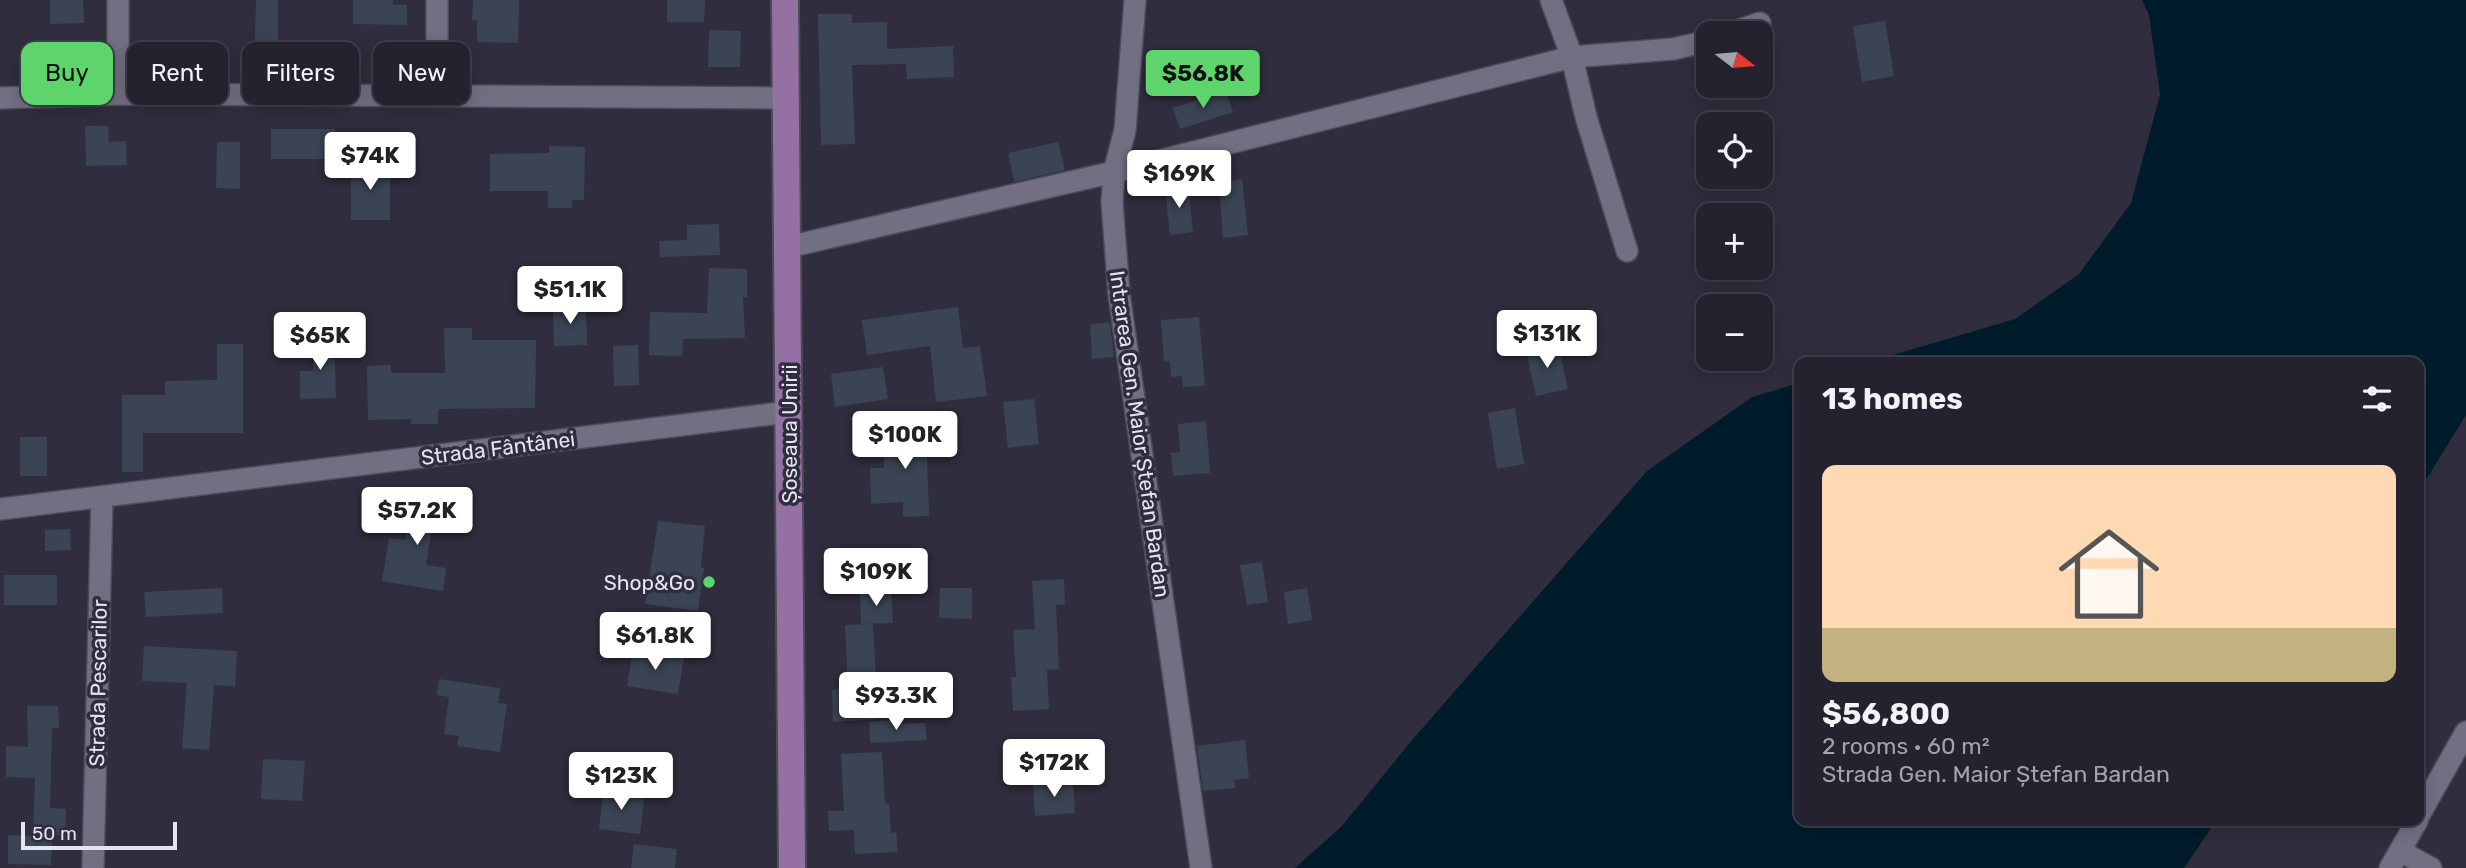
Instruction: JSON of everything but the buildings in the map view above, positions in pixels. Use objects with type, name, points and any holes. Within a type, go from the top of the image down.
[{"type":"main road","name":"Șoseaua Unirii","points":[[785,0],[792,868]]},
{"type":"street","points":[[118,0],[118,94]]},
{"type":"street","points":[[437,0],[437,42]]},
{"type":"street","name":"Intrarea Gen. Maior Ștefan Bardan","points":[[1135,0],[1125,130],[1114,172],[1112,202],[1119,294],[1201,868]]},
{"type":"street","points":[[1551,0],[1572,57],[1586,117],[1628,251]]},
{"type":"street","points":[[788,247],[1114,172],[1572,57],[1673,49],[1696,44]]},
{"type":"street","points":[[0,97],[118,94],[373,96]]},
{"type":"street","points":[[470,96],[786,98]]},
{"type":"street","name":"Strada Fântânei","points":[[0,509],[788,412]]},
{"type":"street","name":"Strada Pescarilor","points":[[93,868],[102,497]]},
{"type":"street","points":[[2424,808],[2466,732]]},
{"type":"street","points":[[2414,826],[2395,859],[2431,868]]},
{"type":"water","points":[[2142,0],[2466,0],[2466,415],[2424,483],[2424,357],[1886,357],[2015,319],[2079,274],[2131,203],[2160,95],[2149,15]]},
{"type":"water","points":[[1794,384],[1794,826],[2213,826],[2184,868],[1295,868],[1341,827],[1413,739],[1647,471],[1752,397]]},
{"type":"place","name":"Shop&Go","points":[[709,582]]}]
